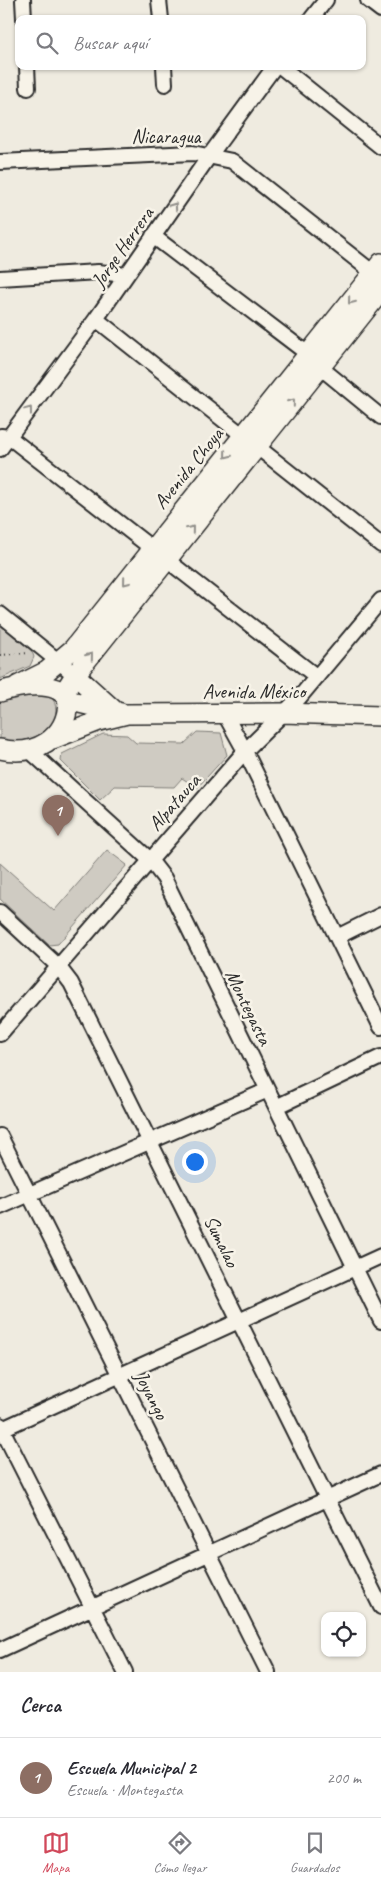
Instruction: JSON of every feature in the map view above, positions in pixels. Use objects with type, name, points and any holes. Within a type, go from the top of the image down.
[{"type":"main road","name":"Avenida Choya","points":[[53,738],[63,725],[68,686],[75,675],[159,555],[314,361],[378,271]]},
{"type":"main road","name":"Avenida Choya","points":[[314,361],[381,291]]},
{"type":"main road","name":"Avenida Choya","points":[[8,689],[36,678],[53,657],[73,649],[159,555]]},
{"type":"main road","points":[[75,675],[122,713]]},
{"type":"main road","name":"Avenida México","points":[[8,689],[44,687],[67,698],[122,713],[282,713],[379,720]]},
{"type":"main road","name":"Avenida México","points":[[24,750],[122,713]]},
{"type":"main road","points":[[0,749],[24,750]]},
{"type":"main road","points":[[0,765],[24,750]]},
{"type":"street","points":[[23,0],[24,15]]},
{"type":"street","points":[[160,0],[161,15]]},
{"type":"street","points":[[314,15],[326,0]]},
{"type":"street","points":[[368,0],[381,10]]},
{"type":"street","points":[[26,70],[28,88]]},
{"type":"street","points":[[164,70],[165,84]]},
{"type":"street","name":"Jorge Herrera","points":[[0,449],[4,437],[96,319],[210,155],[272,70]]},
{"type":"street","points":[[285,70],[381,147]]},
{"type":"street","name":"Nicaragua","points":[[0,162],[193,153],[232,161],[378,271]]},
{"type":"street","points":[[153,236],[314,361],[381,417]]},
{"type":"street","points":[[0,278],[98,272],[126,275]]},
{"type":"street","points":[[96,319],[381,545]]},
{"type":"street","points":[[4,437],[317,677]]},
{"type":"street","name":"Alpatauca","points":[[0,1034],[245,751],[299,698],[381,600]]},
{"type":"street","points":[[0,614],[75,675]]},
{"type":"street","points":[[224,713],[245,751],[381,1027]]},
{"type":"street","name":"Montegasta","points":[[24,750],[150,860],[164,878],[381,1321]]},
{"type":"street","name":"Sumalao","points":[[0,912],[58,966],[71,983],[381,1607]]},
{"type":"street","points":[[337,937],[381,915]]},
{"type":"street","points":[[276,1106],[381,1057]]},
{"type":"street","points":[[0,1207],[268,1090]]},
{"type":"street","name":"Joyango","points":[[0,1136],[268,1672]]},
{"type":"street","points":[[126,1672],[1,1428],[120,1376],[381,1256]]},
{"type":"street","points":[[0,1650],[381,1474]]},
{"type":"path","points":[[0,655],[53,657]]},
{"type":"shaded area","points":[[0,624],[31,649],[34,657],[30,666],[0,679]]},
{"type":"shaded area","points":[[14,691],[51,696],[55,703],[55,717],[52,724],[43,736],[36,740],[29,742],[0,742],[0,698]]},
{"type":"shaded area","points":[[197,732],[221,733],[227,755],[197,788],[182,778],[174,787],[115,786],[100,800],[61,761],[62,754],[103,734],[127,735],[136,743],[184,744]]},
{"type":"shaded area","points":[[107,850],[127,865],[58,944],[49,945],[0,899],[0,863],[54,911]]},
{"type":"place","name":"Escuela Municipal 2","points":[[58,836]]}]
